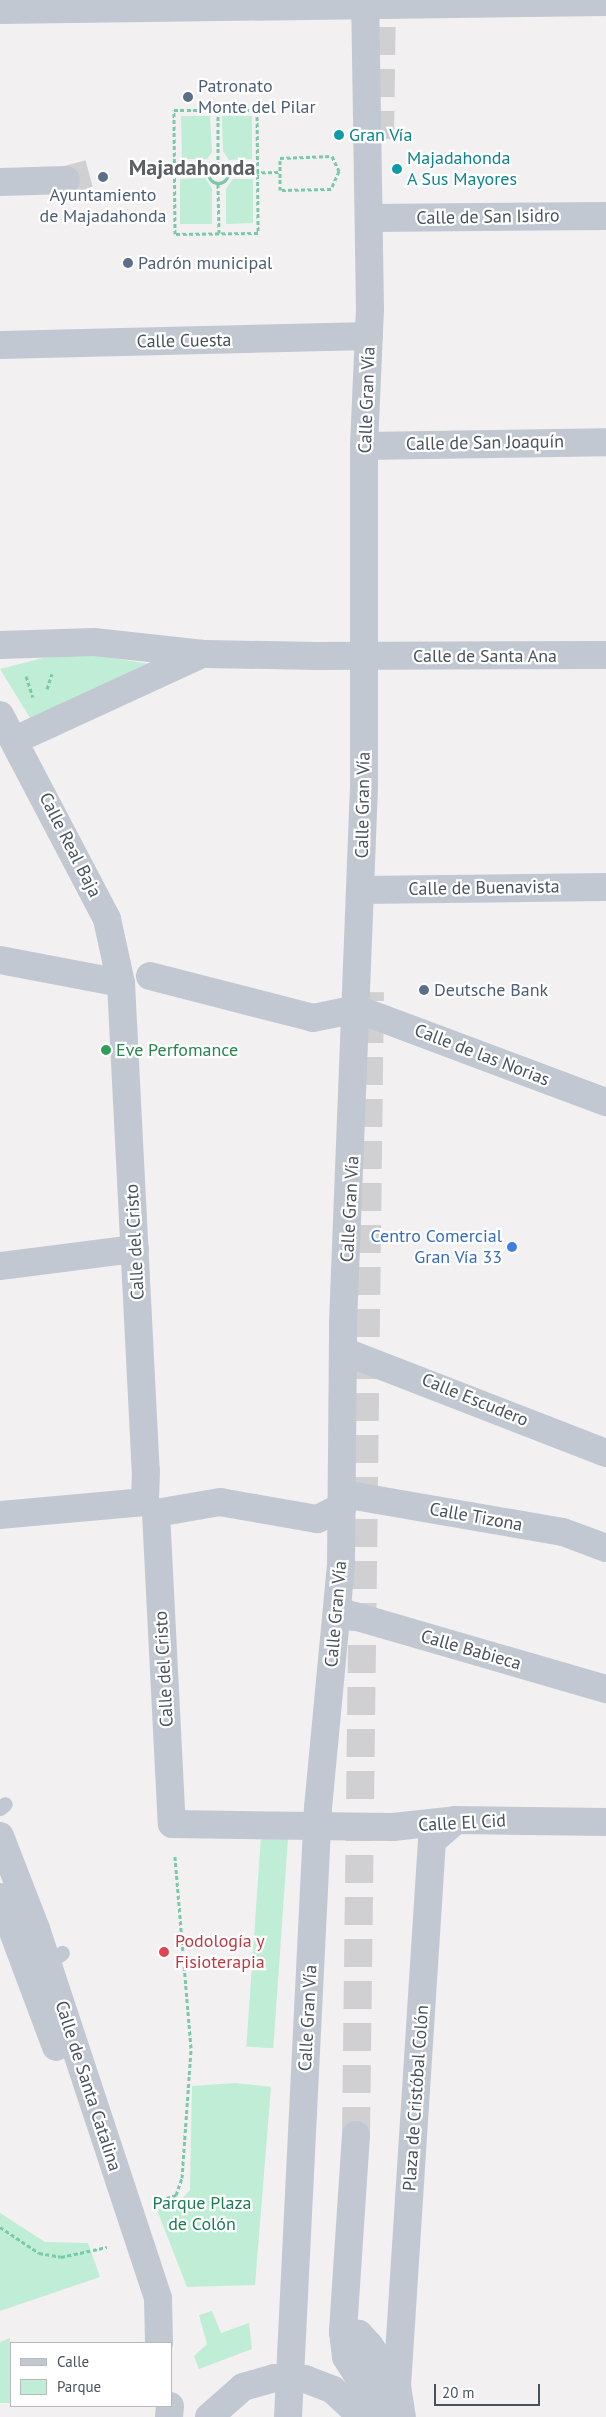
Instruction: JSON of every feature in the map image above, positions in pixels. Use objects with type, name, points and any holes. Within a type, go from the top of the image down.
[{"type":"street","points":[[0,10],[339,5],[365,2],[606,2]]},
{"type":"street","name":"Calle Gran Vía","points":[[288,2417],[318,1825],[337,1611],[343,1500],[343,1351],[358,1009],[365,656],[364,446],[369,336],[369,218],[365,2]]},
{"type":"street","points":[[0,182],[66,180]]},
{"type":"street","name":"Calle de San Isidro","points":[[369,218],[606,216]]},
{"type":"street","name":"Calle Cuesta","points":[[0,345],[369,336]]},
{"type":"street","name":"Calle de San Joaquín","points":[[364,446],[606,442]]},
{"type":"street","points":[[0,645],[94,642],[205,654]]},
{"type":"street","points":[[15,741],[184,659],[205,654]]},
{"type":"street","name":"Calle de Santa Ana","points":[[205,654],[365,656],[606,655]]},
{"type":"street","name":"Calle Real Baja","points":[[0,715],[107,919],[121,983]]},
{"type":"street","name":"Calle de Buenavista","points":[[361,890],[606,887]]},
{"type":"street","points":[[0,960],[121,983]]},
{"type":"street","points":[[150,976],[313,1018],[358,1009]]},
{"type":"street","name":"Calle del Cristo","points":[[121,983],[150,1508],[172,1824]]},
{"type":"street","name":"Calle de las Norias","points":[[358,1009],[606,1102]]},
{"type":"street","points":[[0,1266],[135,1249]]},
{"type":"street","name":"Calle Escudero","points":[[343,1351],[430,1381],[606,1454]]},
{"type":"street","points":[[0,1514],[150,1508],[220,1502],[317,1519],[343,1500]]},
{"type":"street","name":"Calle Tizona","points":[[343,1500],[563,1532],[606,1548]]},
{"type":"street","name":"Calle Babieca","points":[[337,1611],[606,1689]]},
{"type":"street","name":"Calle El Cid","points":[[172,1824],[393,1827],[456,1820],[606,1822]]},
{"type":"street","name":"Plaza de Cristóbal Colón","points":[[402,2417],[396,2386],[432,1841],[456,1820]]},
{"type":"street","name":"Calle de Santa Catalina","points":[[0,1836],[17,1937]]},
{"type":"street","name":"Calle de Santa Catalina","points":[[0,1898],[17,1937],[140,2304],[159,2342]]},
{"type":"street","name":"Calle de Santa Catalina","points":[[17,1937],[55,1958],[158,2298],[159,2342]]},
{"type":"street","points":[[356,2136],[343,2332],[346,2357],[384,2417]]},
{"type":"street","name":"Plaza de Cristóbal Colón","points":[[343,2332],[359,2334],[396,2386]]},
{"type":"street","points":[[209,2417],[243,2387],[274,2378],[290,2379],[333,2390],[362,2417]]},
{"type":"path","points":[[174,110],[257,110],[258,233],[175,234],[175,173],[174,110]]},
{"type":"path","points":[[163,175],[208,173],[218,163],[218,110]]},
{"type":"path","points":[[332,156],[336,160],[338,177],[331,189],[280,190],[280,172],[280,158],[332,156]]},
{"type":"path","points":[[218,163],[229,174]]},
{"type":"path","points":[[218,184],[229,174],[280,172]]},
{"type":"path","points":[[208,173],[218,184],[219,233]]},
{"type":"path","points":[[295,189],[295,196]]},
{"type":"path","points":[[150,2201],[176,2195],[182,2178],[191,2048],[172,1824]]},
{"type":"path","points":[[0,2227],[39,2253],[61,2257],[109,2246]]},
{"type":"green space","points":[[181,116],[210,116],[212,152],[207,159],[182,159]]},
{"type":"green space","points":[[222,116],[252,116],[252,159],[229,160],[223,151]]},
{"type":"green space","points":[[205,178],[212,188],[212,224],[180,224],[180,179]]},
{"type":"green space","points":[[233,179],[253,179],[253,223],[226,224],[226,189]]},
{"type":"green space","points":[[86,654],[157,665],[32,721],[0,669],[43,658]]},
{"type":"green space","points":[[261,1837],[288,1839],[273,2048],[246,2046]]},
{"type":"green space","name":"Parque Plaza de Colón","points":[[235,2083],[271,2087],[255,2285],[187,2287],[157,2210],[178,2203],[190,2190],[192,2086]]},
{"type":"green space","points":[[0,2213],[45,2242],[88,2243],[100,2277],[0,2311]]},
{"type":"green space","points":[[212,2311],[221,2333],[249,2323],[252,2349],[199,2369],[194,2356],[207,2344],[199,2315]]},
{"type":"green space","points":[[10,2338],[10,2403],[0,2403],[0,2342]]},
{"type":"tunnel","points":[[380,139],[382,0]]},
{"type":"tunnel","points":[[66,180],[89,174]]},
{"type":"tunnel","points":[[356,2135],[370,992]]},
{"type":"place","name":"Patronato Monte del Pilar","points":[[188,97]]},
{"type":"place","name":"Gran Vía","points":[[339,135]]},
{"type":"place","name":"Majadahonda A Sus Mayores","points":[[397,169]]},
{"type":"place","name":"Ayuntamiento de Majadahonda","points":[[103,177]]},
{"type":"place","name":"Padrón municipal","points":[[128,263]]},
{"type":"place","name":"Deutsche Bank","points":[[424,990]]},
{"type":"place","name":"Eve Perfomance","points":[[106,1050]]},
{"type":"place","name":"Centro Comercial Gran Vía 33","points":[[512,1247]]},
{"type":"place","name":"Podología y Fisioterapia","points":[[164,1952]]},
{"type":"district","name":"Majadahonda","points":[[192,168]]}]
